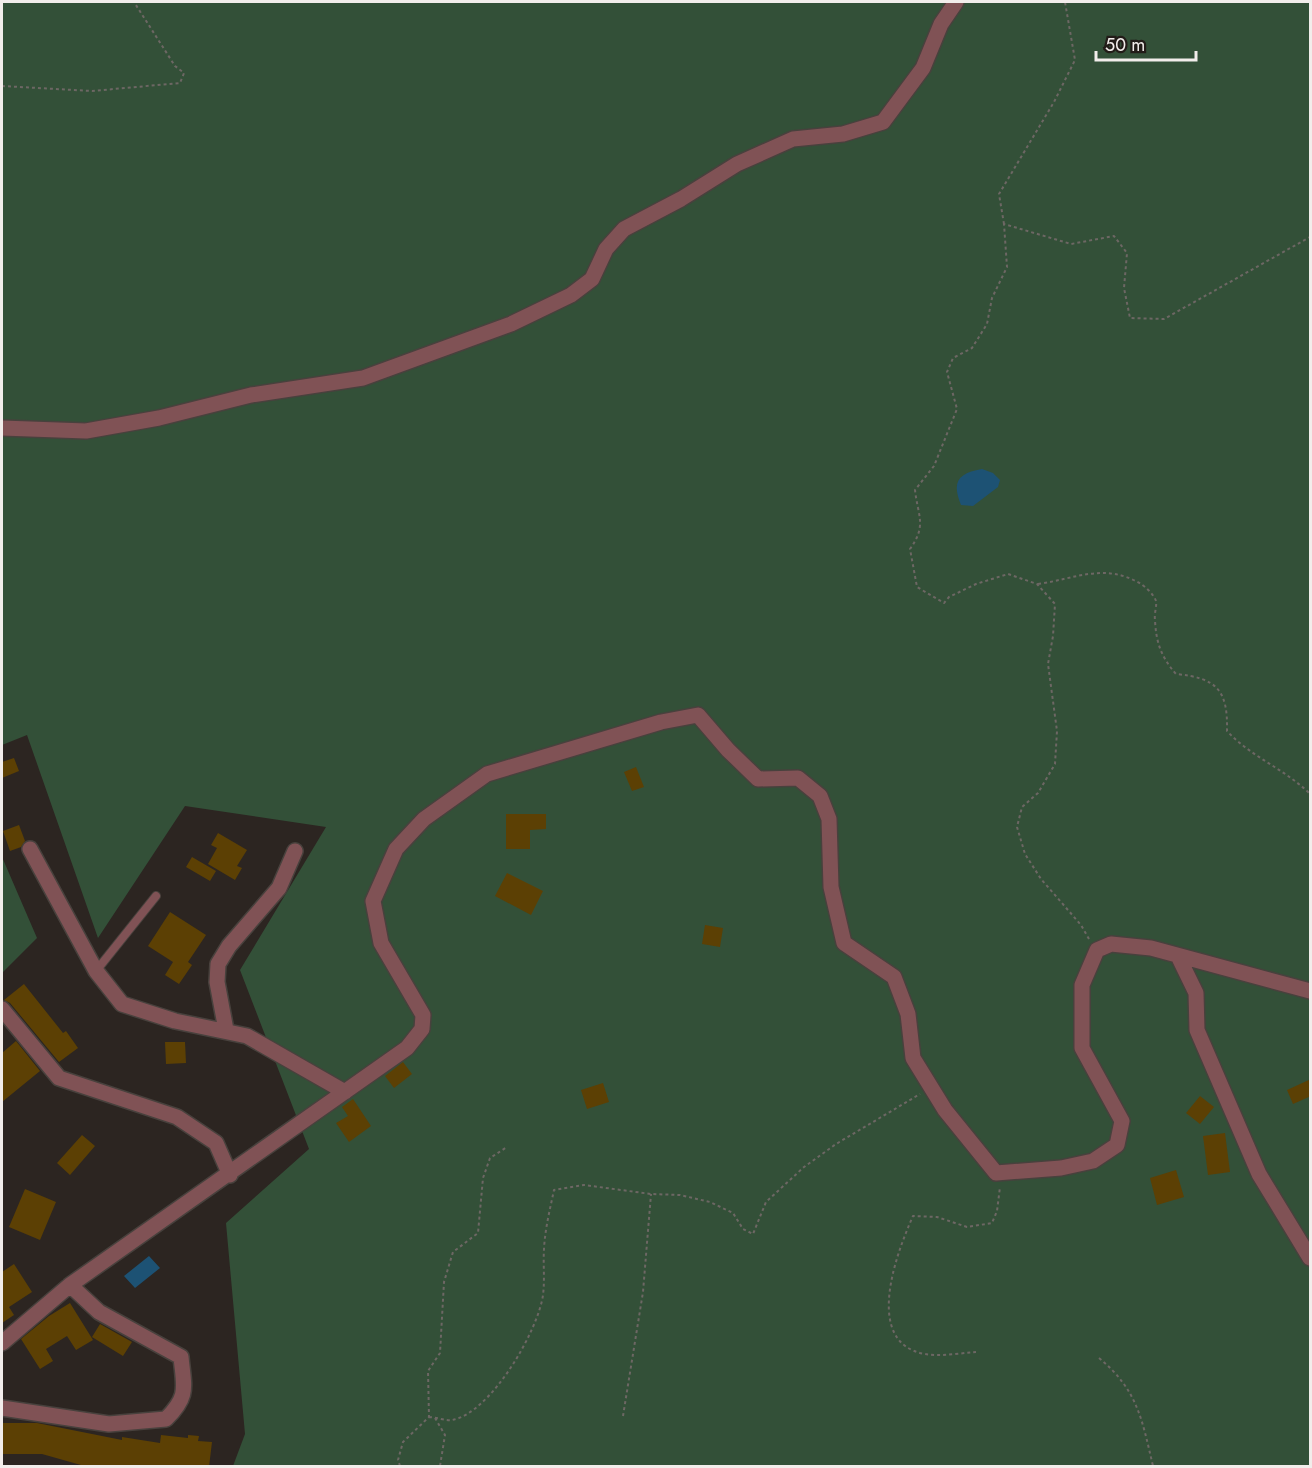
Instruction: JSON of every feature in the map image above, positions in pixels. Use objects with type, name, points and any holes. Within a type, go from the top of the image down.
[{"type":"street","points":[[2,428],[86,431],[159,418],[251,395],[363,378],[511,324],[571,295],[592,279],[606,249],[624,229],[681,199],[737,164],[793,139],[843,134],[883,122],[923,68],[941,24],[956,2]]},
{"type":"street","points":[[2,1343],[70,1286],[407,1048],[422,1029],[423,1015],[381,943],[373,901],[396,849],[424,819],[488,774],[661,722],[698,716],[758,779],[798,778],[820,796],[829,819],[831,887],[844,943],[894,977],[908,1014],[913,1058],[945,1110],[996,1173],[1061,1168],[1093,1161],[1117,1145],[1122,1121],[1082,1048],[1082,985],[1096,950],[1111,944],[1151,948],[1179,958],[1311,991]]},
{"type":"street","points":[[30,849],[96,971],[122,1004],[175,1021],[247,1036],[345,1092]]},
{"type":"street","points":[[226,1030],[216,982],[218,964],[229,946],[279,888],[295,852]]},
{"type":"street","points":[[1179,958],[1196,993],[1197,1030],[1258,1174],[1311,1258]]},
{"type":"street","points":[[2,1009],[59,1078],[177,1117],[216,1143],[230,1175]]},
{"type":"street","points":[[2,1408],[109,1424],[166,1419],[181,1404],[184,1387],[181,1357],[99,1312],[70,1286]]},
{"type":"lane","points":[[96,971],[156,896]]},
{"type":"path","points":[[2,86],[92,91],[180,83],[184,73],[176,66],[134,2]]},
{"type":"path","points":[[1065,2],[1075,60],[1054,102],[999,194],[1007,267],[992,298],[987,324],[972,348],[953,358],[947,372],[957,409],[934,466],[915,490],[922,522],[920,535],[910,549],[917,587],[944,603],[949,597],[976,584],[1008,574],[1037,584],[1060,581],[1072,575],[1104,572],[1131,578],[1145,587],[1156,601],[1156,633],[1159,651],[1166,662],[1176,674],[1200,676],[1218,687],[1227,708],[1227,731],[1242,747],[1294,777],[1311,794]]},
{"type":"path","points":[[1004,224],[1071,244],[1114,236],[1127,253],[1124,288],[1130,318],[1164,319],[1311,237]]},
{"type":"path","points":[[1037,584],[1055,604],[1048,664],[1057,730],[1055,764],[1038,793],[1022,807],[1017,827],[1025,854],[1041,879],[1081,925],[1096,950]]},
{"type":"path","points":[[429,1416],[451,1420],[464,1416],[497,1387],[533,1330],[543,1296],[544,1248],[554,1190],[584,1185],[651,1194],[680,1195],[710,1202],[733,1214],[743,1229],[753,1234],[766,1202],[804,1167],[836,1144],[931,1088]]},
{"type":"path","points":[[400,1467],[398,1460],[404,1442],[429,1416],[428,1371],[440,1353],[444,1282],[453,1252],[478,1233],[483,1178],[490,1158],[507,1147]]},
{"type":"path","points":[[976,1352],[925,1354],[904,1346],[890,1323],[889,1295],[894,1262],[913,1216],[937,1217],[967,1227],[992,1223],[1001,1191],[996,1173]]},
{"type":"path","points":[[623,1416],[643,1292],[651,1194]]},
{"type":"path","points":[[1099,1358],[1111,1368],[1135,1398],[1153,1467]]},
{"type":"path","points":[[434,1417],[445,1435],[440,1467]]},
{"type":"green space","points":[[2,2],[1310,2],[1310,1466],[233,1466],[245,1434],[226,1223],[309,1149],[240,970],[326,827],[185,806],[98,938],[27,735],[2,745]]},
{"type":"green space","points":[[2,857],[37,938],[2,973]]},
{"type":"water","points":[[982,469],[993,473],[1000,480],[998,487],[973,506],[961,505],[957,490],[959,480],[968,473]]},
{"type":"water","points":[[149,1256],[160,1268],[135,1288],[124,1276]]},
{"type":"building","points":[[14,758],[19,771],[2,778],[2,762]]},
{"type":"building","points":[[636,767],[644,787],[632,791],[624,772]]},
{"type":"building","points":[[506,814],[546,814],[546,829],[530,830],[530,849],[506,849]]},
{"type":"building","points":[[19,825],[25,841],[21,847],[10,851],[3,831]]},
{"type":"building","points":[[218,833],[247,850],[237,866],[242,868],[235,880],[208,864],[217,848],[211,845]]},
{"type":"building","points":[[192,857],[216,871],[210,881],[186,867]]},
{"type":"building","points":[[507,873],[543,891],[531,915],[495,896]]},
{"type":"building","points":[[170,912],[206,935],[188,962],[192,965],[179,984],[165,975],[173,962],[148,946]]},
{"type":"building","points":[[705,925],[723,928],[720,947],[702,944]]},
{"type":"building","points":[[24,984],[78,1048],[59,1062],[10,1003],[4,1000]]},
{"type":"building","points":[[16,1041],[40,1071],[2,1102],[2,1053]]},
{"type":"building","points":[[165,1042],[185,1042],[186,1063],[166,1064]]},
{"type":"building","points":[[403,1062],[412,1074],[394,1088],[385,1076]]},
{"type":"building","points":[[1311,1079],[1311,1096],[1293,1104],[1287,1090]]},
{"type":"building","points":[[603,1083],[609,1102],[587,1109],[581,1090]]},
{"type":"building","points":[[1200,1096],[1214,1107],[1200,1124],[1186,1113]]},
{"type":"building","points":[[353,1099],[371,1126],[349,1142],[336,1123],[348,1116],[342,1107]]},
{"type":"building","points":[[1225,1133],[1230,1172],[1208,1175],[1203,1136]]},
{"type":"building","points":[[82,1135],[95,1146],[70,1175],[57,1163]]},
{"type":"building","points":[[1176,1170],[1184,1197],[1157,1205],[1150,1178]]},
{"type":"building","points":[[25,1189],[56,1202],[40,1240],[9,1227]]},
{"type":"building","points":[[14,1264],[32,1292],[9,1307],[14,1315],[2,1323],[2,1272]]},
{"type":"building","points":[[70,1303],[93,1340],[76,1350],[67,1336],[46,1349],[53,1361],[40,1369],[21,1339],[49,1316]]},
{"type":"building","points":[[100,1324],[132,1342],[123,1356],[92,1337]]},
{"type":"building","points":[[2,1423],[37,1423],[122,1440],[122,1437],[160,1443],[161,1435],[188,1438],[188,1435],[199,1436],[198,1441],[212,1442],[209,1467],[88,1467],[42,1454],[2,1454]]}]
